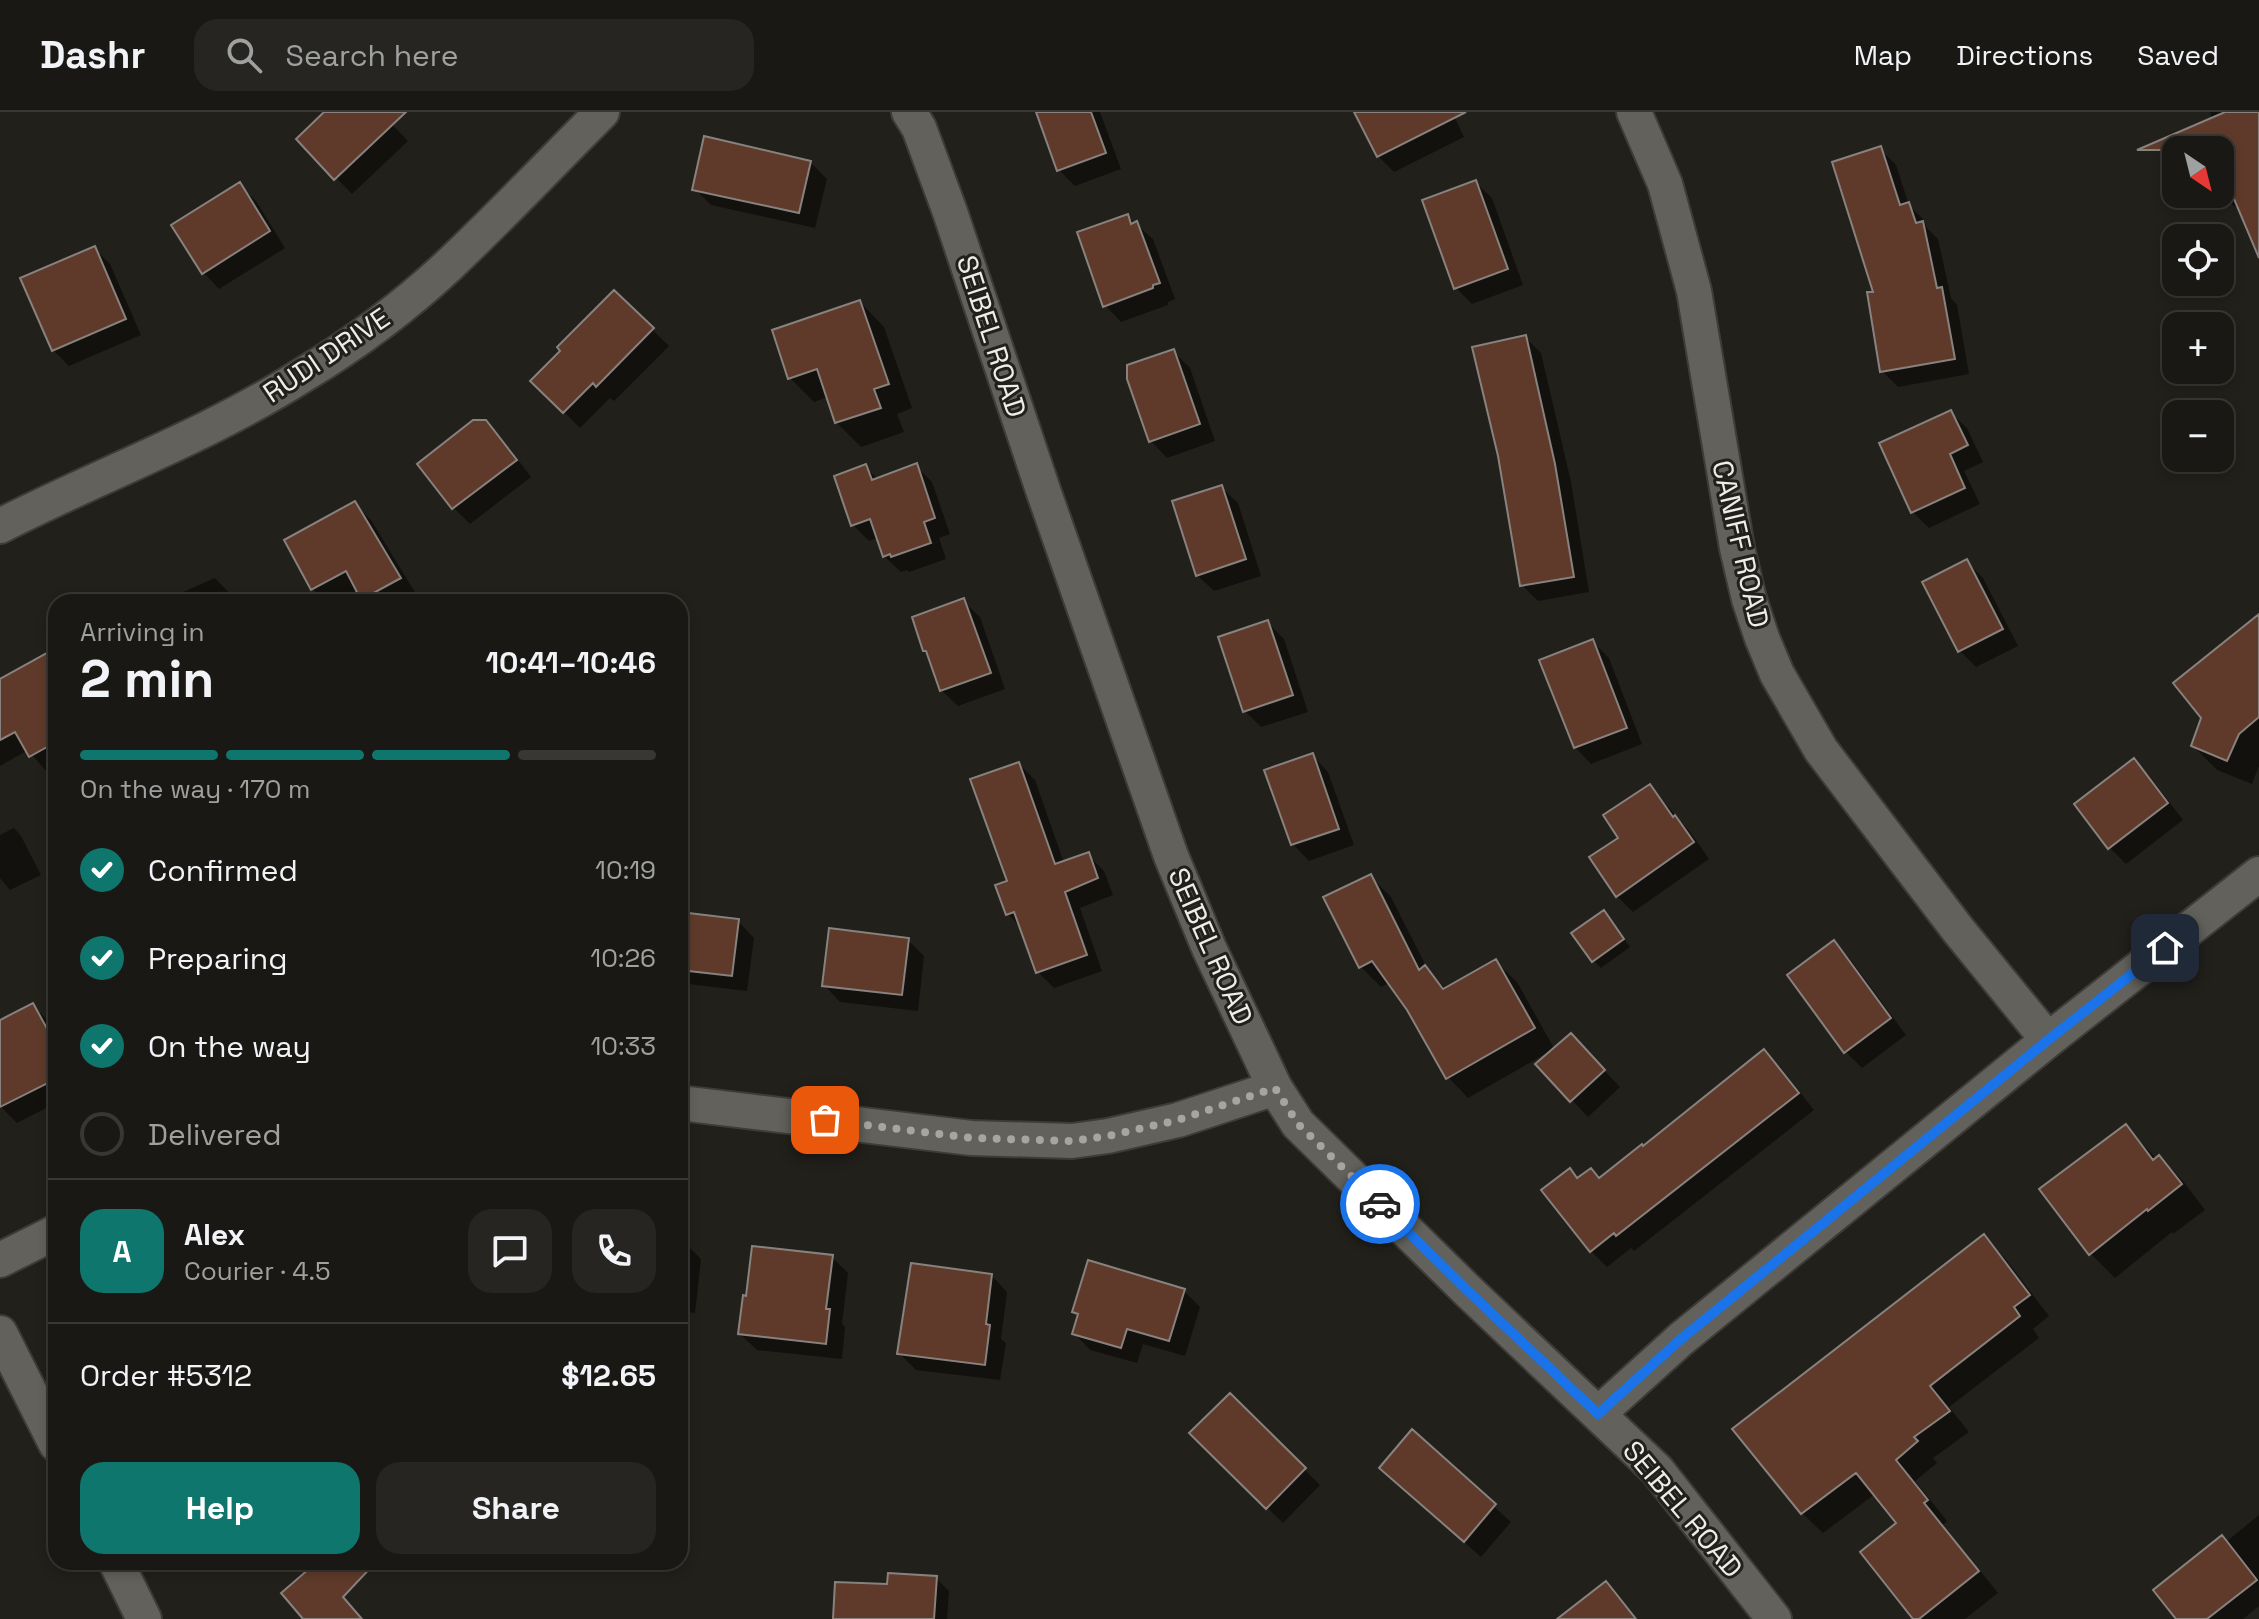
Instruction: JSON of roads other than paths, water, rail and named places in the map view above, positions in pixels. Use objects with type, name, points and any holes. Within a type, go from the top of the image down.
[{"type":"street","name":"RUDI DRIVE","points":[[0,526],[227,418],[302,376],[358,339],[446,268],[602,112]]},
{"type":"street","name":"SEIBEL ROAD","points":[[909,112],[919,128],[950,212],[1171,856],[1209,948],[1275,1088],[1298,1124],[1657,1470],[1774,1619]]},
{"type":"street","name":"CANIFF ROAD","points":[[1634,112],[1665,184],[1694,291],[1737,548],[1753,612],[1777,674],[1821,750],[1959,931],[2048,1040]]},
{"type":"street","points":[[1598,1414],[1681,1339],[2048,1040],[2259,874]]},
{"type":"street","points":[[688,1104],[971,1138],[1072,1141],[1178,1120],[1275,1088]]},
{"type":"street","points":[[0,1260],[48,1236]]},
{"type":"street","points":[[0,1333],[48,1428]]},
{"type":"street","points":[[120,1570],[144,1619]]}]
